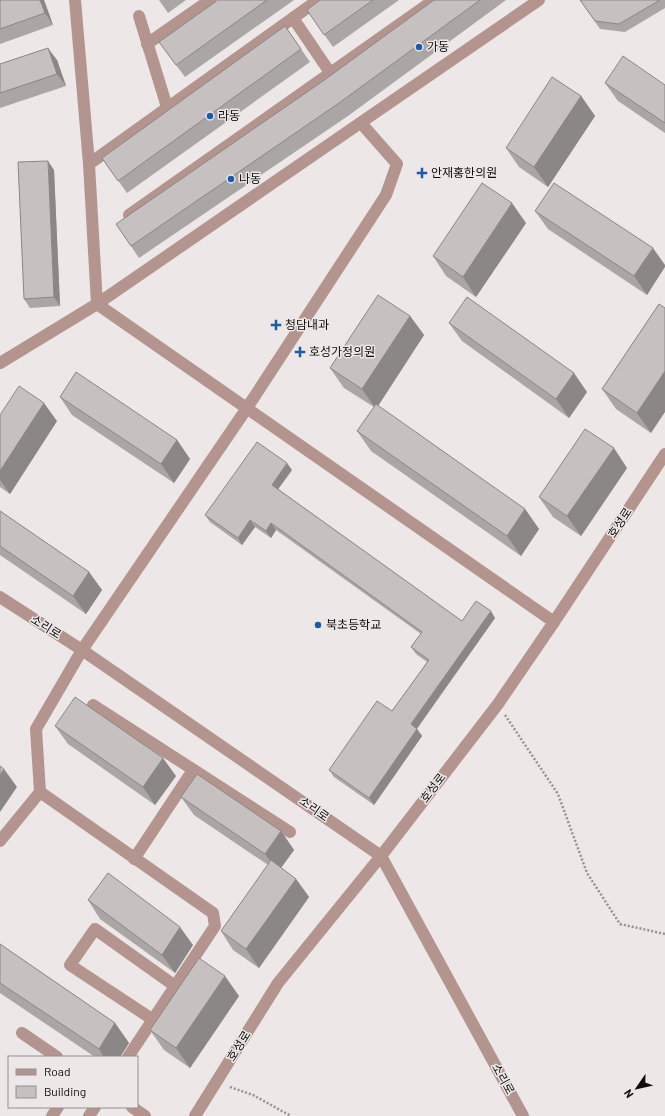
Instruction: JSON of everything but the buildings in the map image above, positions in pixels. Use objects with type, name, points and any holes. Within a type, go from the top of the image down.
[{"type":"street","points":[[75,0],[89,164],[97,304]]},
{"type":"street","points":[[147,44],[210,0]]},
{"type":"street","points":[[89,164],[166,107],[318,0]]},
{"type":"street","points":[[129,215],[434,0]]},
{"type":"street","points":[[0,363],[97,304],[361,124],[539,0]]},
{"type":"street","points":[[139,16],[166,107]]},
{"type":"street","points":[[293,18],[331,74]]},
{"type":"street","points":[[0,840],[40,792],[36,729],[82,650],[247,408],[386,195],[397,164],[361,124]]},
{"type":"street","points":[[97,304],[554,622]]},
{"type":"street","name":"호성로","points":[[195,1116],[278,983],[381,856],[498,704],[665,454]]},
{"type":"street","name":"소리로","points":[[0,597],[82,650],[381,856],[523,1116]]},
{"type":"street","points":[[93,705],[290,832]]},
{"type":"street","points":[[134,859],[193,770]]},
{"type":"street","points":[[40,792],[213,913],[215,926],[129,1056]]},
{"type":"street","points":[[152,1019],[70,965],[95,929],[175,986]]},
{"type":"street","points":[[22,1033],[56,1056]]},
{"type":"street","points":[[88,1116],[94,1108]]},
{"type":"street","points":[[133,1108],[145,1116]]},
{"type":"path","points":[[498,704],[558,794],[587,873],[620,924],[665,934]]},
{"type":"path","points":[[215,1084],[244,1091],[291,1116]]},
{"type":"place","name":"가동","points":[[419,47]]},
{"type":"place","name":"라동","points":[[210,116]]},
{"type":"place","name":"안재홍한의원","points":[[422,173]]},
{"type":"place","name":"나동","points":[[231,179]]},
{"type":"place","name":"청담내과","points":[[276,325]]},
{"type":"place","name":"호성가정의원","points":[[300,352]]},
{"type":"place","name":"북초등학교","points":[[318,625]]}]
